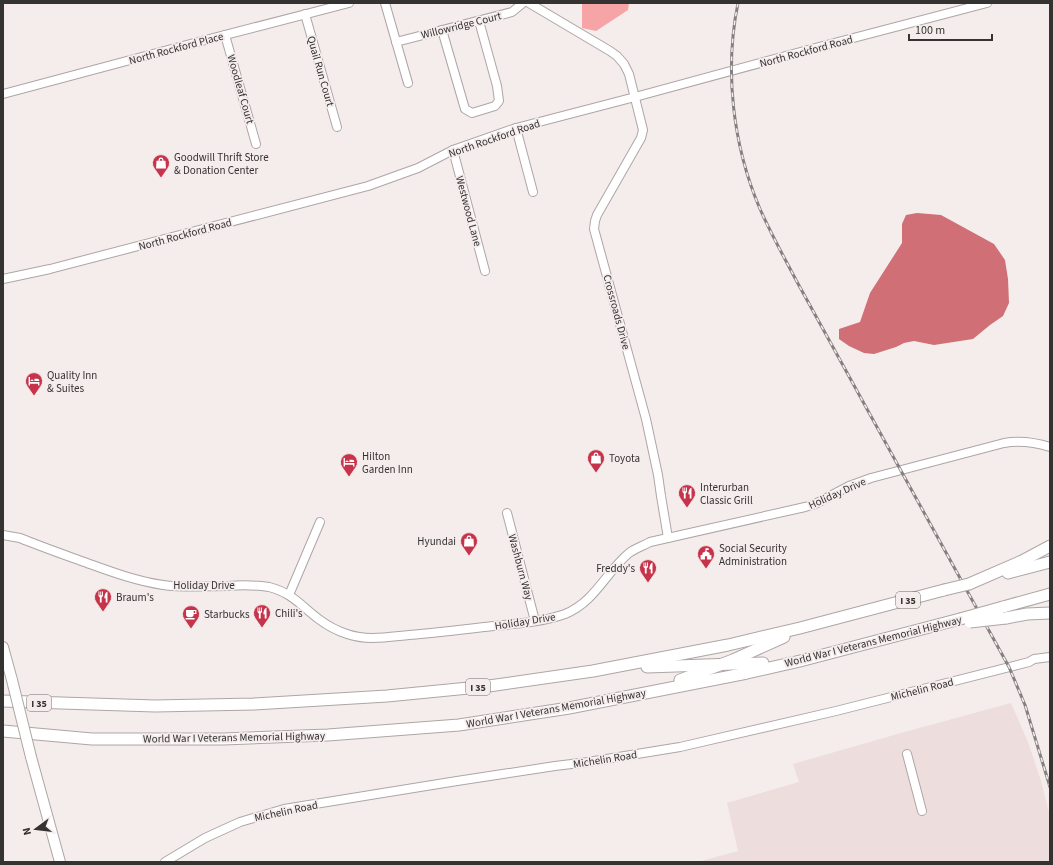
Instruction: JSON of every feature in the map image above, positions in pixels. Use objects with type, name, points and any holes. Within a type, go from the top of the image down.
[{"type":"highway","points":[[986,578],[1050,546]]},
{"type":"highway","name":"I 35","points":[[3,701],[155,706],[262,704],[380,697],[489,686],[593,671],[728,645],[800,628],[1050,562]]},
{"type":"highway","name":"World War I Veterans Memorial Highway","points":[[3,731],[92,739],[283,738],[401,730],[459,724],[569,708],[747,673],[800,661],[944,623],[1004,612],[1050,594]]},
{"type":"highway","points":[[1004,612],[1027,614],[1050,613]]},
{"type":"highway","points":[[614,699],[665,685],[722,665],[776,641],[800,628]]},
{"type":"highway","points":[[593,671],[657,666],[761,664],[800,661]]},
{"type":"main road","points":[[3,647],[60,862]]},
{"type":"street","name":"North Rockford Place","points":[[3,94],[349,3]]},
{"type":"street","points":[[385,3],[408,83]]},
{"type":"street","name":"Willowridge Court","points":[[396,42],[512,12],[523,3]]},
{"type":"street","name":"Crossroads Drive","points":[[529,3],[617,56],[624,64],[629,74],[635,97],[643,130],[642,138],[597,215],[594,229],[647,426],[658,475],[668,538]]},
{"type":"street","name":"North Rockford Road","points":[[3,279],[57,267],[368,186],[418,168],[453,150],[516,128],[987,3]]},
{"type":"street","name":"Quail Run Court","points":[[305,14],[337,127]]},
{"type":"street","points":[[442,30],[465,109],[472,113],[495,106],[499,101],[497,86],[479,21]]},
{"type":"street","name":"Woodleaf Court","points":[[225,35],[256,144]]},
{"type":"street","points":[[516,128],[533,192]]},
{"type":"street","name":"Westwood Lane","points":[[453,150],[485,272]]},
{"type":"street","name":"Holiday Drive","points":[[3,535],[20,538],[111,572],[143,582],[180,586],[256,586],[271,588],[289,595],[327,625],[348,634],[360,637],[371,638],[432,633],[535,621],[565,614],[577,607],[596,591],[628,554],[650,542],[805,508],[816,504],[849,486],[871,478],[1004,443],[1024,441],[1050,447]]},
{"type":"street","name":"Washburn Way","points":[[507,513],[535,621]]},
{"type":"street","points":[[289,595],[320,522]]},
{"type":"street","name":"Michelin Road","points":[[165,862],[205,838],[227,828],[247,820],[284,809],[680,747],[836,711],[1029,662],[1034,659],[1050,657]]},
{"type":"street","points":[[907,754],[922,811]]},
{"type":"shaded area","points":[[582,3],[629,3],[628,10],[596,31],[582,28]]},
{"type":"shaded area","points":[[917,213],[941,215],[994,244],[1005,260],[1008,279],[1009,303],[1003,316],[973,339],[934,345],[914,341],[874,354],[864,353],[849,346],[839,339],[839,329],[860,322],[870,293],[902,243],[902,224],[906,215]]},
{"type":"shaded area","points":[[1011,703],[1028,742],[1041,781],[1050,816],[1050,862],[698,862],[738,851],[727,803],[799,782],[793,764]]},
{"type":"railway","points":[[738,3],[732,55],[734,108],[737,134],[743,160],[760,209],[796,280],[1009,667],[1025,705],[1050,787]]},
{"type":"place","name":"Goodwill Thrift Store & Donation Center","points":[[161,178]]},
{"type":"place","name":"Quality Inn & Suites","points":[[34,396]]},
{"type":"place","name":"Toyota","points":[[596,473]]},
{"type":"place","name":"Hilton Garden Inn","points":[[349,477]]},
{"type":"place","name":"Interurban Classic Grill","points":[[687,508]]},
{"type":"place","name":"Hyundai","points":[[469,556]]},
{"type":"place","name":"Social Security Administration","points":[[706,569]]},
{"type":"place","name":"Freddy's","points":[[648,583]]},
{"type":"place","name":"Braum's","points":[[103,612]]},
{"type":"place","name":"Chili's","points":[[262,628]]},
{"type":"place","name":"Starbucks","points":[[191,629]]}]
